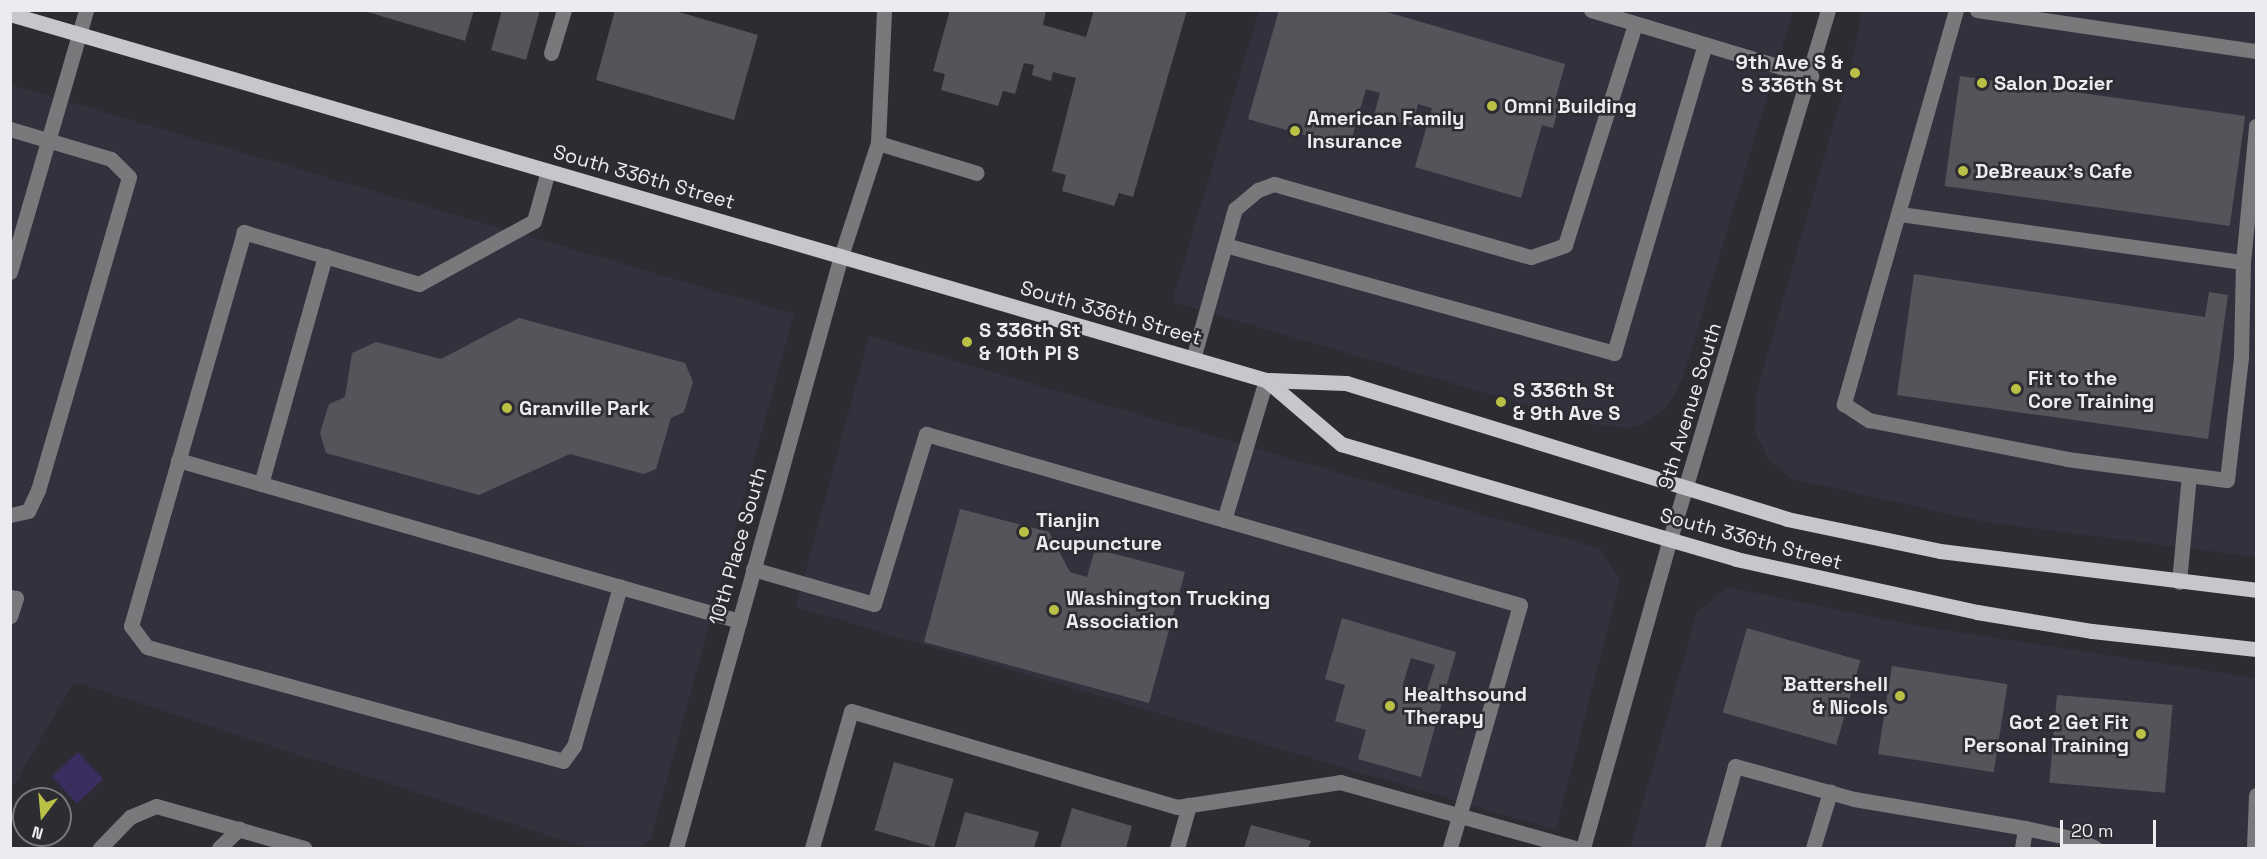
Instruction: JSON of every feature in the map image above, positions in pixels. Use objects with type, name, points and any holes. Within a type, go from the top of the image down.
[{"type":"main road","name":"South 336th Street","points":[[10,14],[1266,380],[1346,383],[1688,486],[1787,519],[1940,551],[2256,590]]},
{"type":"main road","name":"South 336th Street","points":[[1266,380],[1341,444],[1670,539],[1852,587],[1977,612],[2092,631],[2256,649]]},
{"type":"street","points":[[11,266],[87,10]]},
{"type":"street","points":[[551,53],[564,10]]},
{"type":"street","name":"10th Place South","points":[[676,849],[841,256],[878,143],[884,10]]},
{"type":"street","points":[[1591,10],[1811,76]]},
{"type":"street","name":"9th Avenue South","points":[[1583,849],[1670,539],[1811,76],[1828,10]]},
{"type":"street","points":[[1956,10],[1900,214],[1844,404],[1869,420],[1890,426],[2067,459],[2227,480],[2241,357],[2243,262],[2256,126]]},
{"type":"street","points":[[1977,10],[2256,51]]},
{"type":"street","points":[[1193,359],[1235,209],[1258,190],[1274,184],[1531,257],[1565,245],[1635,24]]},
{"type":"street","points":[[1225,245],[1614,354],[1705,44]]},
{"type":"street","points":[[10,129],[111,159],[129,177],[38,490],[28,510],[19,516],[10,515]]},
{"type":"street","points":[[878,143],[977,173]]},
{"type":"street","points":[[548,171],[534,221],[419,284],[244,232],[131,626],[147,648],[563,761],[574,746],[620,588]]},
{"type":"street","points":[[1900,214],[2243,262]]},
{"type":"street","points":[[261,484],[325,256]]},
{"type":"street","points":[[1224,520],[1266,380]]},
{"type":"street","points":[[753,569],[874,604],[926,434],[1520,605],[1450,849]]},
{"type":"street","points":[[178,460],[739,621]]},
{"type":"street","points":[[2179,582],[2189,475]]},
{"type":"street","points":[[10,597],[16,598],[10,616]]},
{"type":"street","points":[[812,849],[851,711],[1177,807],[1341,782],[1575,849]]},
{"type":"street","points":[[1712,849],[1735,766],[1830,792],[2076,839],[2096,849]]},
{"type":"street","points":[[1813,849],[1830,792]]},
{"type":"street","points":[[2254,849],[2256,795]]},
{"type":"street","points":[[1177,849],[1189,805]]},
{"type":"street","points":[[100,849],[130,817],[156,806],[304,849]]},
{"type":"street","points":[[2022,849],[2025,828]]},
{"type":"street","points":[[219,849],[239,829]]},
{"type":"shaded area","points":[[1259,11],[1793,11],[1683,378],[1668,406],[1644,424],[1629,428],[1596,425],[1172,302]]},
{"type":"shaded area","points":[[1862,11],[2256,11],[2256,557],[1985,522],[1792,479],[1769,460],[1755,432],[1756,394],[1853,57]]},
{"type":"shaded area","points":[[11,85],[794,314],[651,838],[639,848],[588,848],[74,682],[11,790]]},
{"type":"shaded area","points":[[869,336],[1601,549],[1620,580],[1556,830],[796,607]]},
{"type":"shaded area","points":[[1728,587],[1912,625],[2256,678],[2256,848],[1630,848],[1697,612]]},
{"type":"shaded area","points":[[78,752],[103,779],[77,804],[72,798],[72,787],[61,787],[52,777]]},
{"type":"building","points":[[361,10],[474,10],[465,41]]},
{"type":"building","points":[[502,10],[540,10],[526,60],[491,50]]},
{"type":"building","points":[[615,10],[672,10],[758,35],[734,120],[596,80]]},
{"type":"building","points":[[950,10],[1046,10],[1043,25],[1086,37],[1094,10],[1187,10],[1133,197],[1119,193],[1114,206],[1062,191],[1066,175],[1052,171],[1076,78],[1053,72],[1051,81],[1032,75],[1034,65],[1024,63],[1015,94],[1003,91],[998,106],[941,90],[945,74],[933,71]]},
{"type":"building","name":"Omni Building","points":[[1279,10],[1380,10],[1565,64],[1555,101],[1560,102],[1553,128],[1542,125],[1521,198],[1415,167],[1432,108],[1418,104],[1412,126],[1374,115],[1380,93],[1366,89],[1349,148],[1248,119]]},
{"type":"building","points":[[1960,76],[2245,116],[2230,226],[1945,186]]},
{"type":"building","points":[[1914,274],[2205,317],[2209,292],[2228,295],[2208,439],[1897,395]]},
{"type":"building","name":"Granville Park","points":[[519,318],[685,363],[693,382],[684,412],[671,418],[656,469],[644,474],[570,454],[479,495],[326,453],[320,433],[329,404],[345,397],[352,353],[376,342],[441,359]]},
{"type":"building","name":"Washington Trucking Association","points":[[960,509],[1049,532],[1070,572],[1087,577],[1095,549],[1185,572],[1149,703],[924,642]]},
{"type":"building","name":"Healthsound Therapy","points":[[1342,618],[1456,652],[1421,777],[1358,759],[1366,730],[1335,721],[1345,685],[1325,679]],"holes":[[[1411,658],[1435,665],[1427,690],[1403,684]]]},
{"type":"building","points":[[1747,628],[1860,661],[1836,745],[1723,713]]},
{"type":"building","points":[[1892,666],[2008,684],[1994,772],[1878,754]]},
{"type":"building","points":[[2057,695],[2173,705],[2165,793],[2049,783]]},
{"type":"building","points":[[894,762],[954,779],[934,847],[874,830]]},
{"type":"building","points":[[1072,808],[1132,826],[1126,848],[1060,848]]},
{"type":"building","points":[[965,812],[1039,832],[1034,848],[955,848]]},
{"type":"building","points":[[1251,825],[1311,841],[1308,848],[1244,848]]},
{"type":"place","name":"9th Ave S & S 336th St","points":[[1855,73]]},
{"type":"place","name":"Salon Dozier","points":[[1982,83]]},
{"type":"place","name":"Omni Building","points":[[1492,106]]},
{"type":"place","name":"American Family Insurance","points":[[1295,131]]},
{"type":"place","name":"DeBreaux's Cafe","points":[[1963,171]]},
{"type":"place","name":"S 336th St & 10th Pl S","points":[[967,342]]},
{"type":"place","name":"Fit to the Core Training","points":[[2016,389]]},
{"type":"place","name":"S 336th St & 9th Ave S","points":[[1501,402]]},
{"type":"place","name":"Granville Park","points":[[507,408]]},
{"type":"place","name":"Tianjin Acupuncture","points":[[1024,532]]},
{"type":"place","name":"Washington Trucking Association","points":[[1054,610]]},
{"type":"place","name":"Battershell & Nicols","points":[[1900,696]]},
{"type":"place","name":"Healthsound Therapy","points":[[1390,706]]},
{"type":"place","name":"Got 2 Get Fit Personal Training","points":[[2141,734]]}]
